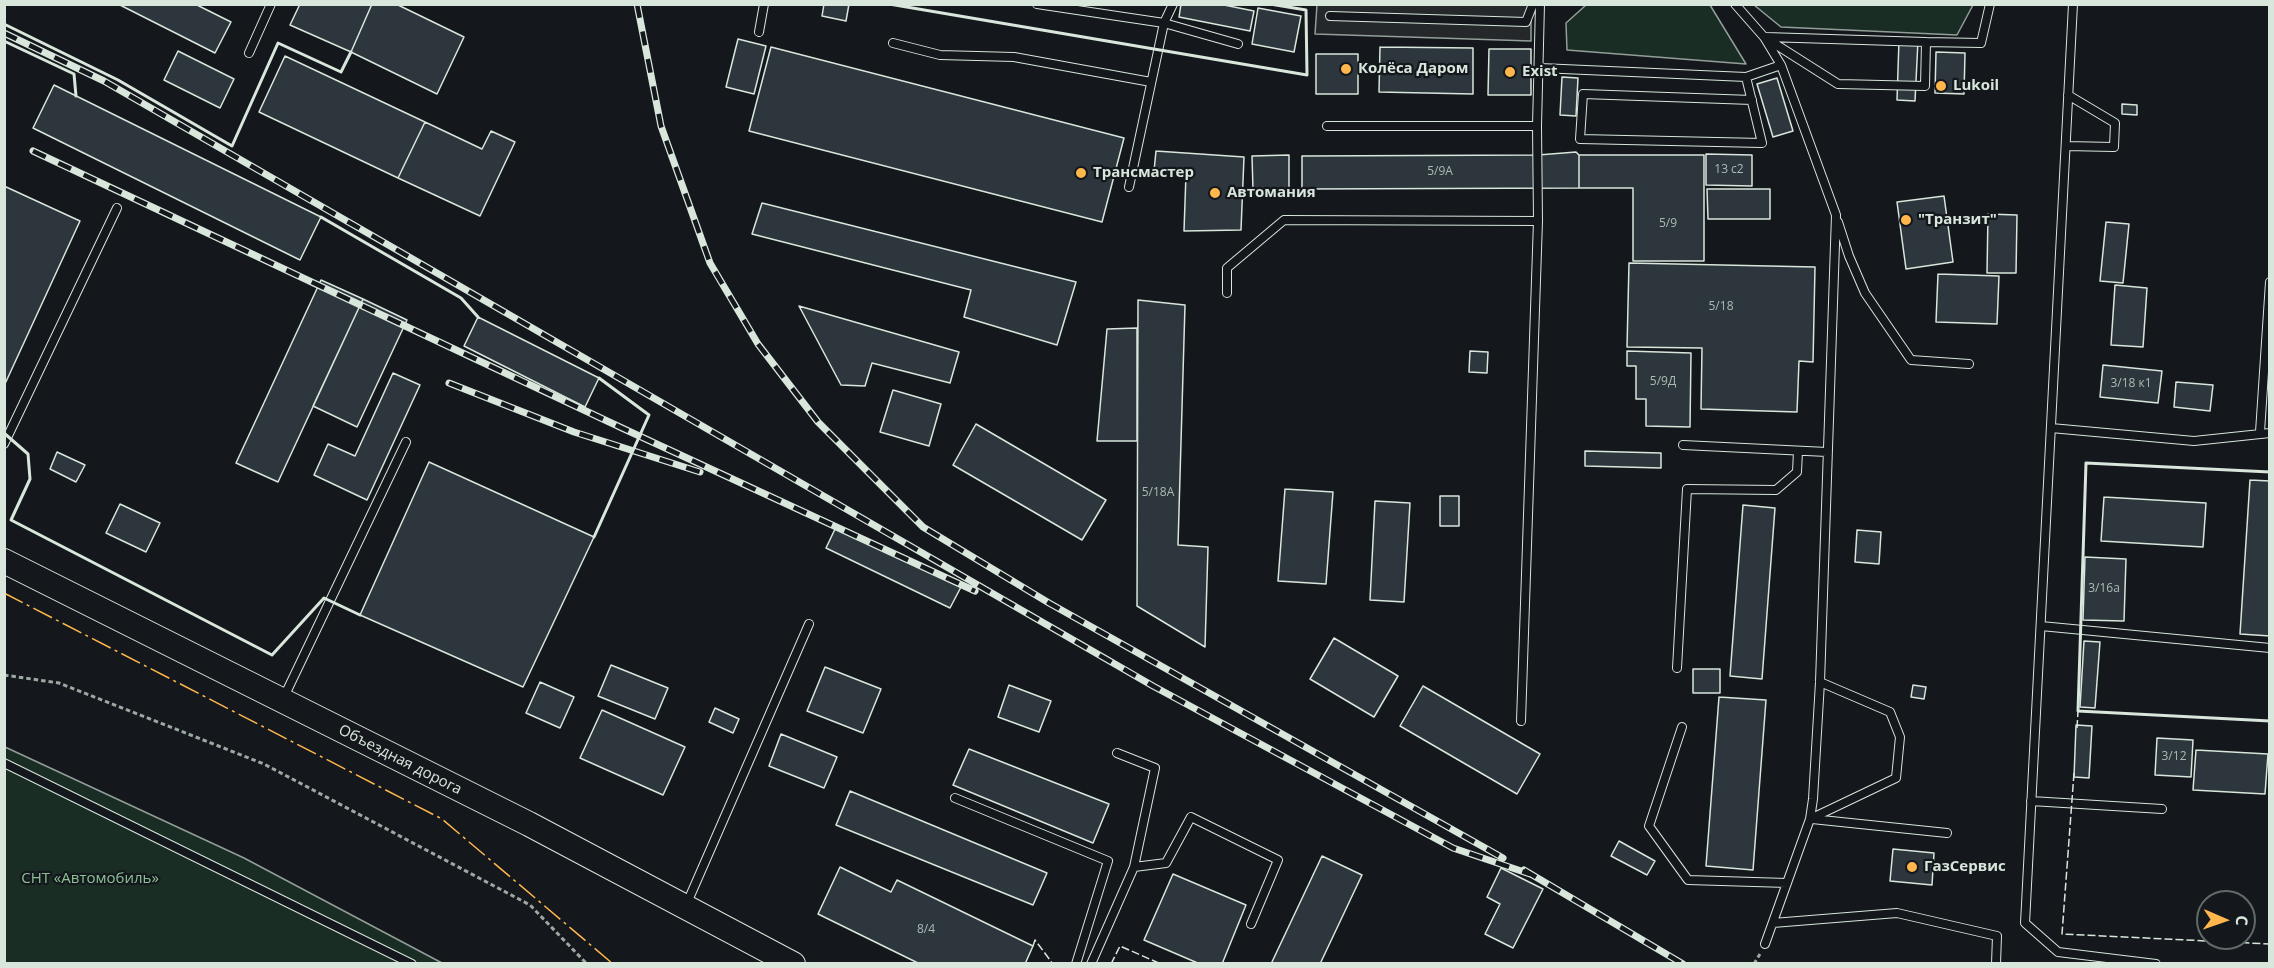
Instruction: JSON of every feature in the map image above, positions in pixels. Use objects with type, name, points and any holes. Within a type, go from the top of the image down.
[{"type":"main road","name":"Объездная дорога","points":[[4,561],[529,824],[793,963]]},
{"type":"lane","points":[[249,53],[271,4]]},
{"type":"lane","points":[[759,32],[764,4]]},
{"type":"lane","points":[[1037,4],[1164,23],[1238,44]]},
{"type":"lane","points":[[1129,187],[1164,23],[1173,4]]},
{"type":"lane","points":[[1330,16],[1526,22],[1533,4]]},
{"type":"lane","points":[[1521,722],[1538,221],[1537,126],[1540,4]]},
{"type":"lane","points":[[1735,4],[1764,37],[1781,65],[1849,256],[1865,293],[1911,360],[1969,363]]},
{"type":"lane","points":[[1764,37],[1981,43],[1990,4]]},
{"type":"lane","points":[[2073,4],[2025,923],[2058,951],[2156,963]]},
{"type":"lane","points":[[1764,37],[1838,84],[1924,87],[1926,42]]},
{"type":"lane","points":[[893,43],[940,55],[1014,57],[1151,82]]},
{"type":"lane","points":[[1540,68],[1746,77],[1781,65]]},
{"type":"lane","points":[[1746,77],[1752,100],[1762,143],[1580,139],[1583,94],[1752,100]]},
{"type":"lane","points":[[2066,146],[2114,147],[2115,123],[2068,95]]},
{"type":"lane","points":[[1326,126],[1537,126]]},
{"type":"lane","points":[[4,444],[117,208]]},
{"type":"lane","points":[[1765,944],[1810,819],[1813,800],[1820,682],[1836,215]]},
{"type":"lane","points":[[1227,293],[1227,268],[1284,220],[1538,221]]},
{"type":"lane","points":[[2260,432],[2270,282]]},
{"type":"lane","points":[[2051,428],[2194,441],[2260,432],[2270,433]]},
{"type":"lane","points":[[282,700],[406,442]]},
{"type":"lane","points":[[1683,445],[1827,452]]},
{"type":"lane","points":[[1677,668],[1688,489],[1776,489],[1797,472],[1798,451]]},
{"type":"lane","points":[[685,907],[809,624]]},
{"type":"lane","points":[[2041,626],[2270,648]]},
{"type":"lane","points":[[1810,819],[1896,778],[1900,737],[1890,712],[1820,682]]},
{"type":"lane","points":[[1682,727],[1649,826],[1688,880],[1787,883]]},
{"type":"lane","points":[[1091,963],[1134,867],[1155,768],[1117,753]]},
{"type":"lane","points":[[4,763],[412,963]]},
{"type":"lane","points":[[955,798],[1108,861],[1076,963]]},
{"type":"lane","points":[[2031,801],[2162,809]]},
{"type":"lane","points":[[1134,867],[1166,862],[1191,817],[1278,860],[1251,924]]},
{"type":"lane","points":[[1810,819],[1947,833]]},
{"type":"lane","points":[[1773,923],[1897,913],[1997,936],[1996,963]]},
{"type":"path","points":[[4,675],[59,683],[264,764],[530,905],[587,963]]},
{"type":"green space","points":[[1586,5],[1710,5],[1746,64],[1567,50],[1566,23]]},
{"type":"green space","points":[[1754,5],[1973,5],[1957,35],[1781,27]]},
{"type":"green space","name":"СНТ «Автомобиль»","points":[[5,747],[244,858],[442,963],[5,964]]},
{"type":"shaded area","points":[[1317,5],[1531,5],[1531,41],[1315,34]]},
{"type":"building","points":[[118,4],[195,4],[231,22],[215,53]]},
{"type":"building","points":[[300,4],[372,4],[351,52],[290,25]]},
{"type":"building","points":[[372,4],[396,4],[464,37],[437,94],[351,52]]},
{"type":"building","points":[[824,4],[849,4],[846,21],[822,16]]},
{"type":"building","points":[[1181,4],[1219,4],[1254,11],[1250,31],[1179,17]]},
{"type":"building","points":[[1258,8],[1301,16],[1294,52],[1252,44]]},
{"type":"building","points":[[738,39],[766,46],[754,94],[726,87]]},
{"type":"building","points":[[1899,40],[1918,41],[1915,101],[1897,100]]},
{"type":"building","points":[[771,47],[1124,138],[1102,222],[749,131]]},
{"type":"building","points":[[1380,47],[1473,48],[1473,94],[1379,92]]},
{"type":"building","name":"Exist","points":[[1489,49],[1531,49],[1531,95],[1488,95]]},
{"type":"building","points":[[178,51],[234,79],[220,108],[164,80]]},
{"type":"building","points":[[1936,52],[1965,53],[1964,94],[1935,93]]},
{"type":"building","points":[[1316,54],[1358,54],[1358,94],[1316,94]]},
{"type":"building","points":[[285,56],[425,122],[398,178],[259,112]]},
{"type":"building","points":[[1562,77],[1578,78],[1576,116],[1560,115]]},
{"type":"building","points":[[1777,78],[1793,131],[1773,137],[1757,84]]},
{"type":"building","points":[[54,85],[321,217],[300,260],[33,128]]},
{"type":"building","points":[[2122,104],[2137,105],[2137,115],[2122,114]]},
{"type":"building","points":[[425,122],[482,149],[491,131],[515,142],[480,216],[398,178]]},
{"type":"building","points":[[1156,151],[1244,157],[1241,230],[1184,231],[1186,174],[1154,171]]},
{"type":"building","points":[[1576,152],[1579,155],[1579,188],[1302,189],[1302,156],[1538,155]]},
{"type":"building","points":[[1706,154],[1752,155],[1752,186],[1706,185]]},
{"type":"building","points":[[1289,155],[1289,189],[1253,190],[1252,156]]},
{"type":"building","points":[[1579,155],[1704,155],[1704,261],[1633,261],[1633,188],[1579,188]]},
{"type":"building","points":[[4,186],[80,221],[4,386]]},
{"type":"building","points":[[1707,189],[1770,189],[1770,219],[1708,219]]},
{"type":"building","points":[[1944,196],[1953,262],[1906,269],[1897,202]]},
{"type":"building","points":[[762,203],[1076,282],[1057,345],[964,317],[971,290],[752,234]]},
{"type":"building","points":[[1988,214],[2017,215],[2016,273],[1987,273]]},
{"type":"building","points":[[2106,222],[2129,224],[2123,283],[2100,281]]},
{"type":"building","points":[[1629,263],[1815,267],[1813,362],[1799,361],[1797,412],[1701,409],[1702,348],[1627,347]]},
{"type":"building","points":[[1938,274],[1999,276],[1997,324],[1936,322]]},
{"type":"building","points":[[321,280],[363,299],[278,482],[236,463]]},
{"type":"building","points":[[2115,285],[2147,288],[2143,347],[2111,345]]},
{"type":"building","points":[[363,299],[407,320],[357,427],[313,406]]},
{"type":"building","points":[[1138,300],[1185,305],[1178,545],[1208,547],[1205,647],[1137,606]]},
{"type":"building","points":[[799,306],[959,352],[950,383],[872,363],[865,386],[841,385]]},
{"type":"building","points":[[478,317],[599,378],[585,407],[464,346]]},
{"type":"building","points":[[1137,328],[1137,441],[1097,441],[1107,329]]},
{"type":"building","points":[[1470,351],[1488,352],[1487,373],[1469,372]]},
{"type":"building","points":[[1627,351],[1691,353],[1690,427],[1646,426],[1646,399],[1636,399],[1636,366],[1627,366]]},
{"type":"building","points":[[2103,365],[2162,371],[2158,403],[2100,397]]},
{"type":"building","points":[[393,373],[420,385],[367,500],[314,475],[328,444],[355,456]]},
{"type":"building","points":[[2176,382],[2213,385],[2210,411],[2174,407]]},
{"type":"building","points":[[893,390],[941,404],[929,446],[880,432]]},
{"type":"building","points":[[976,424],[1106,500],[1082,540],[953,465]]},
{"type":"building","points":[[1585,451],[1661,453],[1661,468],[1585,466]]},
{"type":"building","points":[[57,452],[85,465],[76,482],[50,469]]},
{"type":"building","points":[[429,462],[594,537],[523,687],[360,615]]},
{"type":"building","points":[[2250,480],[2270,481],[2270,636],[2240,634]]},
{"type":"building","points":[[1285,489],[1333,492],[1326,584],[1278,581]]},
{"type":"building","points":[[1440,496],[1459,496],[1459,526],[1440,526]]},
{"type":"building","points":[[2104,497],[2206,503],[2203,547],[2101,541]]},
{"type":"building","points":[[1375,501],[1410,503],[1404,602],[1370,600]]},
{"type":"building","points":[[120,504],[160,523],[146,552],[106,533]]},
{"type":"building","points":[[1743,505],[1775,508],[1762,679],[1730,676]]},
{"type":"building","points":[[836,527],[961,587],[950,608],[826,548]]},
{"type":"building","points":[[1857,530],[1881,532],[1879,564],[1855,562]]},
{"type":"building","points":[[2085,557],[2126,559],[2124,621],[2083,620]]},
{"type":"building","points":[[1334,638],[1398,676],[1374,717],[1310,679]]},
{"type":"building","points":[[2084,641],[2100,642],[2095,708],[2080,707]]},
{"type":"building","points":[[611,665],[668,688],[655,719],[598,696]]},
{"type":"building","points":[[825,667],[881,689],[863,733],[807,711]]},
{"type":"building","points":[[1693,669],[1720,669],[1720,693],[1693,693]]},
{"type":"building","points":[[540,682],[574,697],[560,728],[526,713]]},
{"type":"building","points":[[1009,685],[1051,701],[1039,732],[998,717]]},
{"type":"building","points":[[1913,685],[1926,687],[1924,699],[1911,697]]},
{"type":"building","points":[[1423,686],[1540,754],[1517,794],[1400,726]]},
{"type":"building","points":[[1719,697],[1766,700],[1753,870],[1706,866]]},
{"type":"building","points":[[715,708],[739,719],[733,733],[709,722]]},
{"type":"building","points":[[602,710],[685,747],[663,795],[580,758]]},
{"type":"building","points":[[2076,725],[2092,726],[2089,778],[2074,777]]},
{"type":"building","points":[[781,734],[837,757],[824,788],[769,766]]},
{"type":"building","points":[[2157,738],[2193,740],[2191,777],[2155,775]]},
{"type":"building","points":[[969,749],[1109,804],[1093,843],[953,785]]},
{"type":"building","points":[[2196,750],[2268,754],[2265,794],[2193,790]]},
{"type":"building","points":[[850,791],[1047,873],[1033,905],[836,825]]},
{"type":"building","points":[[1619,841],[1655,861],[1647,875],[1611,856]]},
{"type":"building","name":"ГазСервис","points":[[1893,849],[1934,853],[1932,885],[1890,881]]},
{"type":"building","points":[[1322,856],[1362,875],[1320,964],[1271,964]]},
{"type":"building","points":[[840,867],[891,892],[897,880],[1033,946],[1025,964],[920,964],[818,914]]},
{"type":"building","points":[[1501,868],[1543,889],[1513,948],[1485,934],[1500,904],[1487,897]]},
{"type":"building","points":[[1173,874],[1246,905],[1222,964],[1200,964],[1144,940]]},
{"type":"railway","points":[[637,4],[661,126],[710,263],[758,344],[818,422],[923,527],[1049,603],[1503,858]]},
{"type":"railway","points":[[4,33],[104,81],[1153,686],[1453,848],[1530,874]]},
{"type":"railway","points":[[33,151],[975,591]]},
{"type":"railway","points":[[449,383],[574,432],[700,472]]},
{"type":"railway","points":[[1524,870],[1683,964]]},
{"type":"fence","points":[[2077,728],[2078,711]]},
{"type":"fence","points":[[2074,773],[2062,934],[2270,944]]},
{"type":"fence","points":[[1033,946],[1035,940],[1053,964]]},
{"type":"fence","points":[[1111,964],[1120,946],[1161,964]]},
{"type":"wall","points":[[889,4],[1307,75],[1306,10],[1270,4]]},
{"type":"wall","points":[[4,24],[118,80],[232,146],[278,43],[341,72],[351,52]]},
{"type":"wall","points":[[4,41],[74,74],[76,96]]},
{"type":"wall","points":[[321,217],[461,298],[478,317]]},
{"type":"wall","points":[[594,537],[649,415],[599,378]]},
{"type":"wall","points":[[4,433],[28,454],[30,479],[11,520],[272,655],[324,598],[360,615]]},
{"type":"wall","points":[[2270,472],[2086,463],[2078,711],[2270,721]]},
{"type":"power","points":[[4,593],[442,819],[613,964]]},
{"type":"place","name":"Колёса Даром","points":[[1346,69]]},
{"type":"place","name":"Exist","points":[[1510,72]]},
{"type":"place","name":"Lukoil","points":[[1941,86]]},
{"type":"place","name":"Трансмастер","points":[[1081,173]]},
{"type":"place","name":"Автомания","points":[[1215,193]]},
{"type":"place","name":"\"Транзит\"","points":[[1906,220]]},
{"type":"place","name":"ГазСервис","points":[[1912,867]]}]
